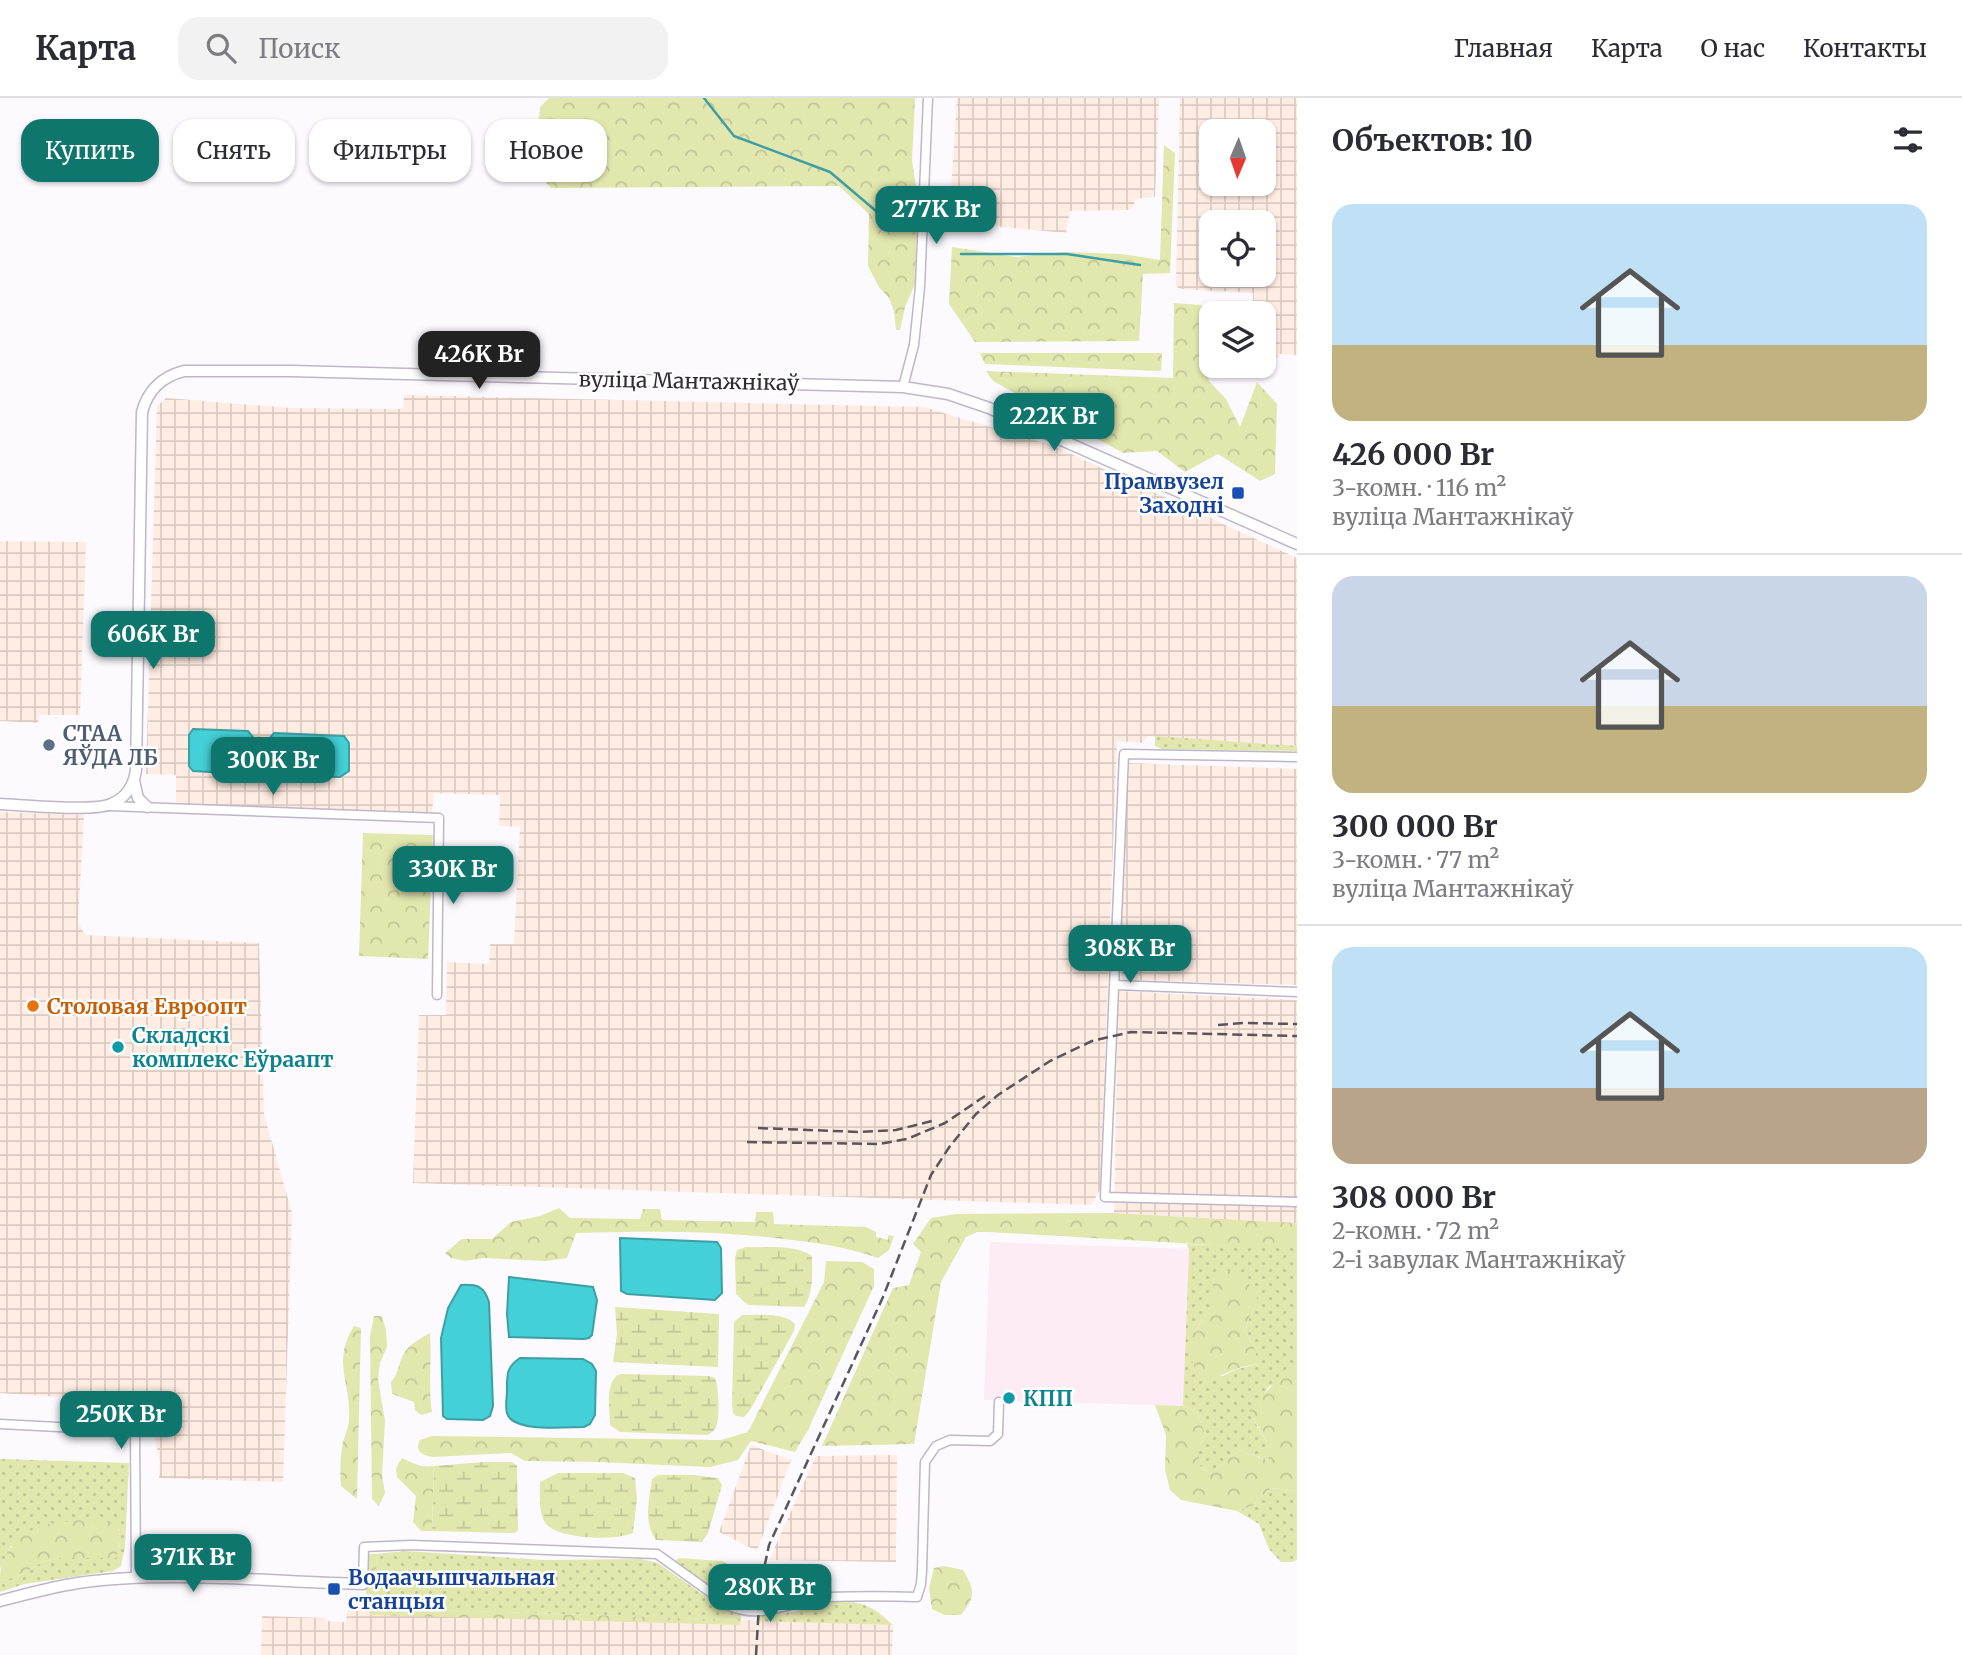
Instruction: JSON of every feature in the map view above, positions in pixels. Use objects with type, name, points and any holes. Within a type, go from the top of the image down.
[{"type":"street","points":[[903,387],[914,345],[920,287],[928,98]]},
{"type":"street","name":"вуліца Мантажнікаў","points":[[134,781],[142,412],[150,392],[172,374],[195,370],[291,371],[903,387],[948,394],[989,408],[1297,544]]},
{"type":"street","points":[[1297,757],[1124,754],[1105,1197],[1297,1202]]},
{"type":"street","points":[[106,806],[124,796],[134,781]]},
{"type":"street","points":[[134,781],[138,798],[147,807]]},
{"type":"street","points":[[0,804],[439,818],[438,995]]},
{"type":"street","points":[[1115,985],[1297,992]]},
{"type":"street","points":[[0,1601],[78,1583],[136,1578],[363,1584],[365,1547],[411,1545],[657,1554],[728,1605],[758,1612],[827,1597],[916,1597],[922,1570],[925,1462],[936,1446],[950,1440],[990,1441],[998,1434],[999,1402]]},
{"type":"street","points":[[0,1424],[135,1431],[136,1578]]},
{"type":"shaded area","points":[[957,98],[1159,98],[1155,197],[1135,199],[1134,206],[1129,210],[1070,211],[1066,233],[949,222]]},
{"type":"shaded area","points":[[1180,98],[1297,98],[1297,355],[1279,354],[1276,357],[1276,301],[1253,301],[1253,293],[1179,289],[1176,285]]},
{"type":"shaded area","points":[[404,395],[924,407],[1014,434],[1015,432],[1034,437],[1034,440],[1056,447],[1297,558],[1297,746],[1148,736],[1142,743],[1117,741],[1100,1190],[1091,1205],[413,1183],[419,1015],[446,1015],[447,962],[489,964],[490,944],[514,944],[520,827],[499,826],[500,795],[434,793],[432,813],[176,804],[176,775],[146,774],[157,406],[166,398],[292,408],[403,409]]},
{"type":"shaded area","points":[[0,541],[86,542],[80,715],[39,715],[38,723],[0,721]]},
{"type":"shaded area","points":[[1128,763],[1297,769],[1297,985],[1128,980],[1120,972]]},
{"type":"shaded area","points":[[0,812],[84,815],[78,922],[85,935],[259,943],[264,1114],[292,1213],[283,1482],[159,1478],[160,1462],[148,1403],[0,1393]]},
{"type":"shaded area","points":[[1118,991],[1297,1000],[1297,1223],[1114,1213]]},
{"type":"shaded area","points":[[990,1242],[1189,1249],[1183,1406],[984,1400]]},
{"type":"shaded area","points":[[751,1445],[791,1460],[757,1551],[719,1532]]},
{"type":"shaded area","points":[[897,1455],[896,1562],[769,1560],[816,1456]]},
{"type":"shaded area","points":[[363,1608],[893,1625],[892,1655],[261,1655],[262,1616],[326,1618],[327,1621],[346,1622],[347,1610]]},
{"type":"green space","points":[[549,98],[915,98],[912,161],[918,199],[915,284],[905,307],[900,330],[896,330],[894,311],[889,298],[879,287],[868,266],[869,214],[839,186],[551,188],[546,182],[607,182],[607,119],[539,119],[540,107]]},
{"type":"green space","points":[[1164,145],[1175,153],[1170,273],[1143,274],[1139,341],[975,342],[949,304],[952,247],[1016,257],[1065,252],[1122,254],[1160,260]]},
{"type":"green space","points":[[1174,303],[1199,305],[1199,378],[1208,378],[1226,399],[1240,427],[1257,382],[1277,404],[1275,474],[1260,481],[1218,454],[1185,472],[1157,451],[1123,453],[993,381],[986,371],[1173,378]]},
{"type":"green space","points":[[980,353],[1162,353],[1161,371],[985,364]]},
{"type":"green space","points":[[1155,736],[1297,746],[1297,751],[1162,749],[1155,746]]},
{"type":"green space","points":[[363,833],[433,835],[428,959],[359,956]]},
{"type":"green space","points":[[559,1208],[570,1218],[640,1219],[643,1209],[660,1209],[662,1220],[755,1222],[756,1212],[773,1212],[774,1224],[866,1227],[876,1232],[876,1237],[888,1240],[888,1235],[894,1236],[889,1250],[878,1258],[844,1248],[808,1242],[680,1232],[576,1233],[567,1258],[546,1261],[483,1258],[465,1261],[451,1258],[445,1253],[462,1239],[492,1239],[511,1222],[540,1216]]},
{"type":"green space","points":[[1114,1213],[1297,1223],[1297,1248],[977,1232],[966,1237],[941,1282],[914,1444],[822,1446],[893,1288],[909,1285],[921,1252],[913,1244],[931,1218],[956,1214]]},
{"type":"green space","points":[[1187,1244],[1297,1248],[1297,1371],[1268,1387],[1253,1419],[1267,1442],[1270,1461],[1239,1450],[1210,1474],[1199,1465],[1199,1446],[1205,1434],[1197,1412],[1183,1406],[1189,1250]],"holes":[[[1257,1300],[1245,1332],[1253,1344],[1258,1364],[1237,1369],[1221,1377],[1192,1334],[1210,1312]]]},
{"type":"green space","points":[[746,1247],[789,1248],[812,1256],[811,1288],[804,1307],[748,1305],[736,1294],[735,1258],[737,1250]]},
{"type":"green space","points":[[826,1261],[862,1262],[874,1269],[874,1286],[808,1430],[795,1452],[751,1441],[738,1460],[710,1467],[525,1461],[511,1453],[432,1457],[419,1450],[420,1440],[432,1436],[721,1440],[748,1432],[824,1282]]},
{"type":"green space","points":[[1224,1269],[1245,1277],[1258,1300],[1245,1332],[1253,1344],[1259,1364],[1204,1377],[1198,1375],[1192,1361],[1192,1334],[1210,1312],[1214,1281]]},
{"type":"green space","points":[[615,1307],[719,1314],[718,1367],[613,1362],[617,1334]]},
{"type":"green space","points":[[742,1315],[778,1316],[795,1324],[794,1331],[744,1417],[733,1413],[732,1405],[734,1322]]},
{"type":"green space","points":[[374,1316],[382,1316],[387,1347],[380,1363],[378,1379],[385,1421],[382,1475],[385,1493],[379,1506],[372,1499],[370,1336]]},
{"type":"green space","points":[[354,1326],[361,1328],[357,1499],[341,1486],[340,1475],[342,1448],[349,1421],[344,1351]]},
{"type":"green space","points":[[430,1333],[432,1412],[421,1415],[415,1410],[414,1402],[392,1394],[391,1382],[405,1351]]},
{"type":"green space","points":[[1297,1371],[1297,1491],[1271,1488],[1254,1505],[1237,1511],[1181,1500],[1170,1490],[1165,1469],[1166,1435],[1155,1405],[1183,1406],[1197,1412],[1205,1434],[1199,1446],[1199,1465],[1210,1474],[1239,1450],[1269,1461],[1267,1442],[1249,1411],[1284,1372]]},
{"type":"green space","points":[[620,1374],[715,1378],[718,1403],[716,1427],[707,1435],[620,1432],[610,1425],[609,1404],[612,1383]]},
{"type":"green space","points":[[402,1458],[421,1466],[434,1466],[432,1531],[421,1531],[413,1522],[416,1496],[397,1477],[396,1468]]},
{"type":"green space","points":[[0,1459],[129,1463],[125,1547],[121,1566],[113,1571],[24,1584],[0,1592],[0,1579],[2,1581],[21,1575],[42,1562],[60,1558],[116,1558],[120,1543],[119,1529],[11,1546],[0,1569]]},
{"type":"green space","points":[[512,1462],[517,1466],[518,1530],[515,1533],[432,1531],[434,1466]]},
{"type":"green space","points":[[558,1473],[623,1473],[635,1478],[637,1498],[633,1533],[614,1537],[575,1536],[547,1525],[541,1510],[540,1482]]},
{"type":"green space","points":[[658,1475],[718,1478],[721,1489],[708,1533],[702,1542],[656,1540],[649,1526],[648,1511],[652,1479]]},
{"type":"green space","points":[[1271,1488],[1297,1491],[1297,1560],[1292,1562],[1281,1562],[1269,1549],[1259,1524],[1237,1511],[1254,1505]]},
{"type":"green space","points":[[79,1520],[115,1523],[120,1536],[116,1558],[60,1558],[42,1562],[21,1575],[2,1581],[0,1579],[6,1555],[15,1542],[28,1532],[40,1526]]},
{"type":"green space","points":[[406,1551],[544,1560],[641,1559],[658,1563],[725,1610],[741,1614],[741,1620],[377,1608],[376,1554]]},
{"type":"green space","points":[[369,1554],[376,1554],[378,1608],[741,1620],[740,1625],[371,1615],[367,1608],[364,1560]]},
{"type":"green space","points":[[679,1558],[722,1561],[730,1567],[732,1577],[726,1584],[711,1586],[677,1564],[675,1561]]},
{"type":"green space","points":[[944,1566],[963,1570],[972,1588],[969,1603],[961,1615],[945,1615],[932,1609],[929,1588],[934,1568]]},
{"type":"green space","points":[[848,1601],[873,1609],[893,1625],[757,1621],[758,1615],[795,1612],[825,1603]]},
{"type":"water","points":[[193,729],[248,731],[253,737],[252,769],[247,774],[193,771],[189,766],[189,735]]},
{"type":"water","points":[[274,733],[344,736],[349,743],[349,771],[340,777],[273,775],[267,769],[268,740]]},
{"type":"water","points":[[620,1238],[717,1242],[721,1248],[722,1293],[715,1300],[627,1294],[621,1291]]},
{"type":"water","points":[[509,1277],[593,1287],[597,1300],[592,1335],[584,1339],[509,1337]]},
{"type":"water","points":[[461,1285],[479,1287],[485,1292],[489,1302],[493,1406],[490,1416],[483,1420],[447,1419],[443,1416],[441,1338],[448,1308]]},
{"type":"water","points":[[520,1358],[583,1359],[592,1364],[596,1371],[595,1415],[590,1424],[584,1427],[541,1428],[519,1424],[511,1419],[506,1407],[507,1376],[512,1365]]},
{"type":"waterway","points":[[704,98],[734,136],[830,172],[889,222]]},
{"type":"waterway","points":[[961,254],[1067,254],[1140,265]]},
{"type":"railway","points":[[1218,1025],[1297,1024]]},
{"type":"railway","points":[[756,1655],[760,1588],[769,1545],[883,1297],[931,1175],[976,1114],[998,1095],[1050,1061],[1092,1041],[1131,1032],[1297,1036]]},
{"type":"railway","points":[[747,1142],[879,1144],[907,1139],[945,1123],[985,1096]]},
{"type":"railway","points":[[758,1128],[860,1132],[896,1130],[932,1121]]},
{"type":"place","name":"Прамвузел Заходні","points":[[1238,493]]},
{"type":"place","name":"СТАА ЯЎДА ЛБ","points":[[49,745]]},
{"type":"place","name":"Столовая Евроопт","points":[[33,1006]]},
{"type":"place","name":"Складскі комплекс Еўраапт","points":[[118,1047]]},
{"type":"place","name":"КПП","points":[[1009,1398]]},
{"type":"place","name":"Водаачышчальная станцыя","points":[[334,1589]]}]
